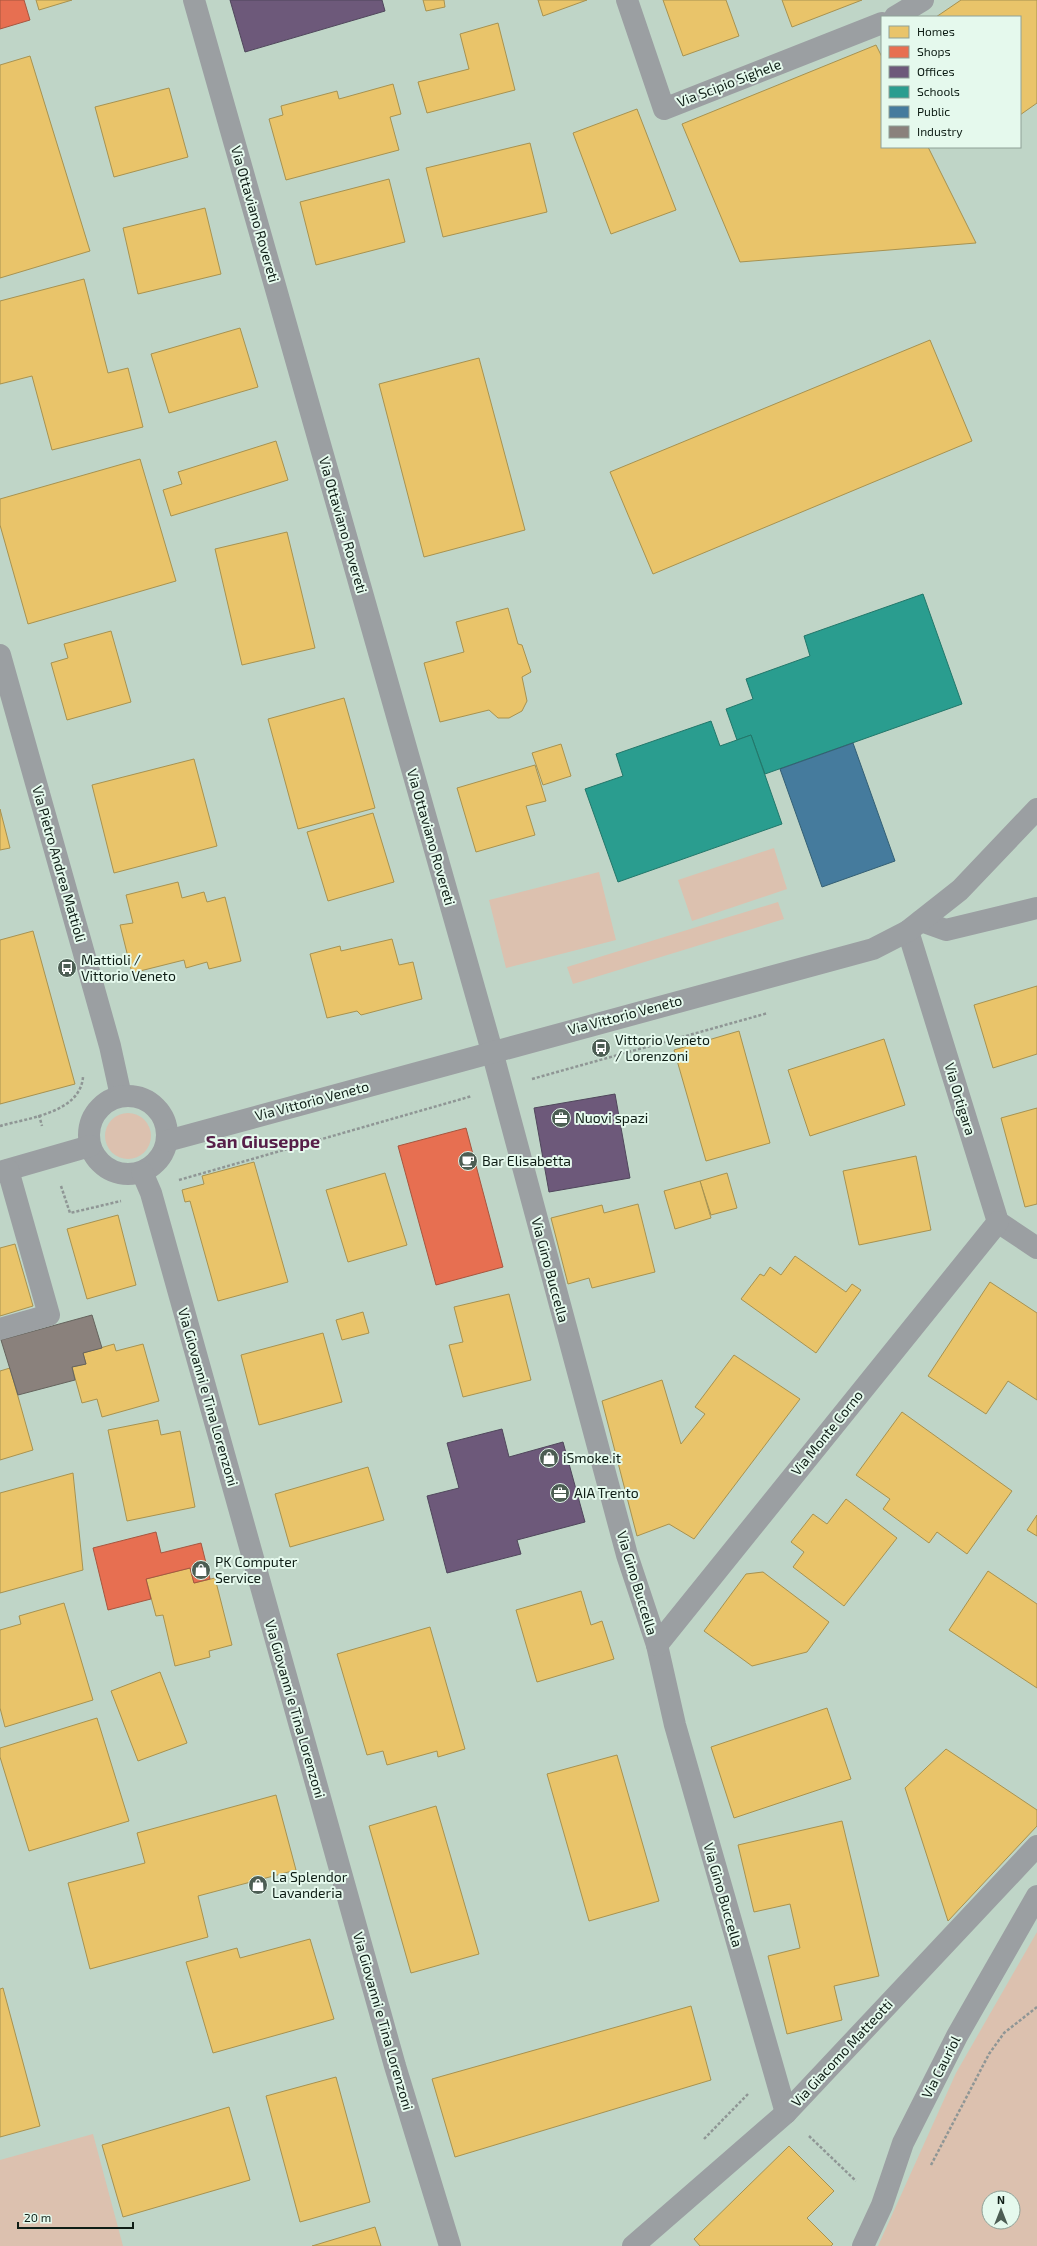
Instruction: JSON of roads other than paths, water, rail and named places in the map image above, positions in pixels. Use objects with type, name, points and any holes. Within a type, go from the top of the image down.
[{"type":"street","name":"Via Ottaviano Rovereti","points":[[194,0],[492,1051]]},
{"type":"street","name":"Via Scipio Sighele","points":[[626,0],[664,109],[881,23]]},
{"type":"street","points":[[895,16],[924,0]]},
{"type":"street","name":"Via Pietro Andrea Mattioli","points":[[0,655],[6,702],[110,1046],[121,1096]]},
{"type":"street","name":"Via Vittorio Veneto","points":[[167,1141],[492,1051],[873,949],[915,926],[960,890],[1037,809]]},
{"type":"street","points":[[915,926],[946,930],[1037,908]]},
{"type":"street","name":"Via Ortigara","points":[[915,926],[998,1222]]},
{"type":"street","name":"Via Gino Buccella","points":[[492,1051],[627,1555],[656,1645],[675,1725],[786,2113]]},
{"type":"street","points":[[121,1096],[134,1096],[146,1100],[156,1107],[163,1116],[167,1129],[167,1141],[163,1154],[154,1165],[142,1172],[130,1174],[117,1172],[105,1167],[96,1158],[90,1146],[89,1132],[91,1120],[98,1109],[109,1100],[121,1096]]},
{"type":"street","points":[[0,1329],[49,1315],[4,1171],[90,1146]]},
{"type":"street","name":"Via Giovanni e Tina Lorenzoni","points":[[142,1172],[151,1193],[395,2066],[450,2246]]},
{"type":"street","points":[[998,1222],[1037,1248]]},
{"type":"street","name":"Via Monte Corno","points":[[656,1645],[998,1222]]},
{"type":"street","name":"Via Giacomo Matteotti","points":[[633,2246],[786,2113],[1037,1846]]},
{"type":"street","name":"Via Cauriol","points":[[863,2246],[882,2205],[903,2143],[957,2036],[1037,1896]]},
{"type":"place","name":"Mattioli / Vittorio Veneto","points":[[67,968]]},
{"type":"place","name":"Vittorio Veneto / Lorenzoni","points":[[601,1048]]},
{"type":"place","name":"Nuovi spazi","points":[[561,1118]]},
{"type":"place","name":"Bar Elisabetta","points":[[468,1161]]},
{"type":"place","name":"iSmoke.it","points":[[549,1458]]},
{"type":"place","name":"AIA Trento","points":[[560,1493]]},
{"type":"place","name":"PK Computer Service","points":[[201,1570]]},
{"type":"place","name":"La Splendor Lavanderia","points":[[258,1885]]},
{"type":"district","name":"San Giuseppe","points":[[263,1142]]}]
